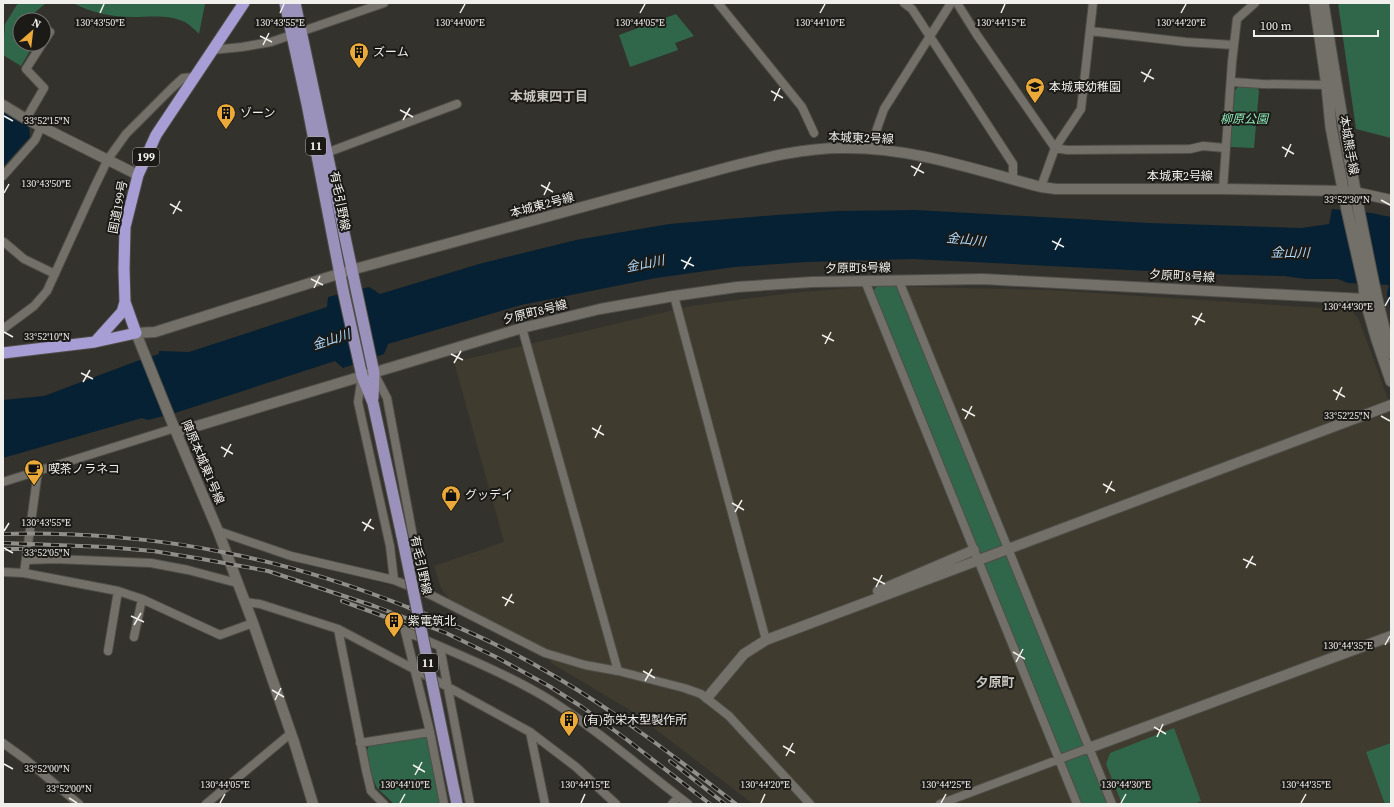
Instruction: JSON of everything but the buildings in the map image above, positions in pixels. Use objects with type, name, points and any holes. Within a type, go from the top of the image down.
[{"type":"highway","name":"国道199号","points":[[136,333],[125,302],[125,227],[138,175],[156,135],[244,3]]},
{"type":"highway","name":"199","points":[[95,342],[122,312],[125,302]]},
{"type":"highway","points":[[3,353],[95,342],[136,333]]},
{"type":"main road","name":"有毛引野線","points":[[284,3],[296,33],[326,153],[346,272],[343,290],[361,372],[373,403],[457,804]]},
{"type":"main road","name":"有毛引野線","points":[[295,3],[296,33],[317,148],[346,272],[355,286],[373,369],[373,403]]},
{"type":"main road","name":"本城熊手線","points":[[1315,3],[1332,85]]},
{"type":"main road","name":"本城熊手線","points":[[1323,3],[1332,85],[1331,127],[1349,191],[1369,285],[1377,340],[1391,381]]},
{"type":"main road","name":"本城熊手線","points":[[1370,298],[1391,353]]},
{"type":"street","points":[[212,50],[271,42],[384,3]]},
{"type":"street","points":[[718,3],[802,108],[814,133]]},
{"type":"street","points":[[904,3],[912,8],[1012,164],[1013,180]]},
{"type":"street","points":[[873,149],[873,140],[884,109],[951,3]]},
{"type":"street","points":[[957,3],[977,35],[1055,148],[1067,150],[1190,149],[1203,146],[1225,148]]},
{"type":"street","points":[[1041,187],[1055,148],[1080,109],[1093,3]]},
{"type":"street","points":[[1223,189],[1225,148],[1237,18],[1255,3]]},
{"type":"street","points":[[1090,31],[1234,46]]},
{"type":"street","points":[[26,119],[44,88],[26,69],[37,52]]},
{"type":"street","points":[[3,329],[34,306],[47,291],[108,159],[126,134],[183,78],[195,77]]},
{"type":"street","points":[[1232,82],[1332,85]]},
{"type":"street","points":[[326,153],[457,104]]},
{"type":"street","points":[[3,105],[41,127],[138,175]]},
{"type":"street","points":[[3,176],[34,140],[41,127]]},
{"type":"street","name":"本城東2号線","points":[[346,272],[765,158],[787,153],[843,148],[873,149],[910,153],[951,162],[1041,187],[1060,189],[1349,191],[1391,200]]},
{"type":"street","points":[[4,242],[24,259],[55,274]]},
{"type":"street","points":[[136,333],[155,332],[346,272]]},
{"type":"street","name":"夕原町8号線","points":[[174,427],[361,372],[522,328],[600,310],[674,296],[737,287],[812,282],[982,279],[1370,298]]},
{"type":"street","points":[[899,280],[1007,549],[1112,804]]},
{"type":"street","points":[[865,281],[1077,804]]},
{"type":"street","points":[[674,296],[766,640]]},
{"type":"street","points":[[522,328],[618,671]]},
{"type":"street","name":"陣原本城東1号線","points":[[136,333],[218,531],[253,623],[313,804]]},
{"type":"street","points":[[373,369],[387,398],[417,558],[421,565],[429,594]]},
{"type":"street","points":[[361,372],[358,402],[390,546],[394,580]]},
{"type":"street","points":[[766,640],[1391,405]]},
{"type":"street","points":[[3,482],[174,427]]},
{"type":"street","points":[[24,573],[38,471]]},
{"type":"street","points":[[218,531],[291,556],[394,580],[429,594],[545,653],[585,665],[618,671],[684,688],[701,694],[729,716],[810,804]]},
{"type":"street","points":[[707,698],[744,654],[766,640],[974,550]]},
{"type":"street","points":[[26,560],[55,559],[150,563],[188,570],[237,583]]},
{"type":"street","points":[[3,572],[24,573],[118,591],[142,599],[220,635],[253,623]]},
{"type":"street","points":[[108,651],[118,591]]},
{"type":"street","points":[[134,637],[142,599]]},
{"type":"street","points":[[245,602],[266,606],[338,629],[448,687],[530,732],[576,767],[616,804]]},
{"type":"street","points":[[338,629],[371,791],[384,804]]},
{"type":"street","points":[[444,804],[430,732],[405,631],[484,665],[549,700],[597,732],[688,804]]},
{"type":"street","points":[[940,804],[1391,636]]},
{"type":"street","points":[[440,647],[470,804]]},
{"type":"street","points":[[360,743],[430,732]]},
{"type":"street","points":[[530,732],[545,804]]},
{"type":"street","points":[[206,804],[290,734]]},
{"type":"street","points":[[3,743],[25,759],[79,804]]},
{"type":"street","points":[[672,804],[678,797]]},
{"type":"shaded area","points":[[862,287],[1049,290],[1351,310],[1359,320],[1391,407],[1391,804],[753,804],[633,712],[551,663],[547,650],[449,599],[445,594],[440,586],[434,566],[504,542],[454,362],[691,306],[792,293]]},
{"type":"green space","points":[[18,3],[46,3],[35,12],[12,12]]},
{"type":"green space","points":[[73,3],[205,4],[199,34],[191,26],[178,19],[159,16],[125,17],[110,15],[95,12]]},
{"type":"green space","points":[[1338,3],[1391,3],[1391,138],[1356,129]]},
{"type":"green space","points":[[12,13],[12,52],[29,52],[21,66],[3,55],[5,24]]},
{"type":"green space","points":[[676,14],[694,36],[675,43],[678,50],[630,67],[619,35]]},
{"type":"green space","name":"柳原公園","points":[[1238,87],[1257,87],[1259,91],[1254,148],[1230,147],[1235,90]]},
{"type":"green space","points":[[892,284],[897,286],[1108,804],[1082,804],[875,296],[874,290],[878,285]]},
{"type":"green space","points":[[1174,728],[1201,801],[1194,804],[1122,804],[1106,764],[1110,753]]},
{"type":"green space","points":[[423,735],[427,738],[440,804],[394,804],[377,788],[370,772],[366,752],[369,746]]},
{"type":"green space","points":[[1391,743],[1391,804],[1385,804],[1366,752]]},
{"type":"water","points":[[3,111],[29,126],[30,137],[3,167]]},
{"type":"water","name":"金山川","points":[[1332,209],[1371,213],[1391,217],[1391,315],[1387,294],[1389,285],[1348,283],[1338,279],[1306,279],[1284,276],[1208,274],[913,259],[806,262],[734,267],[656,278],[521,305],[388,344],[384,354],[343,368],[335,361],[175,413],[148,420],[142,418],[3,458],[3,400],[44,396],[159,354],[159,351],[189,352],[327,307],[328,297],[369,287],[380,294],[479,264],[576,240],[669,224],[837,211],[916,210],[1149,223],[1301,228],[1329,224]]},
{"type":"railway","points":[[3,534],[87,535],[172,543],[250,558],[295,569],[341,583],[385,599],[446,622],[520,657],[556,677],[603,706],[736,804]]},
{"type":"railway","points":[[3,543],[106,547],[153,551],[202,559],[268,571],[374,606],[446,633],[496,657],[549,686],[582,707],[626,739],[710,804]]},
{"type":"railway","points":[[3,549],[22,549]]},
{"type":"railway","points":[[342,601],[421,630]]},
{"type":"railway","points":[[670,761],[725,804]]},
{"type":"place","name":"ズーム","points":[[359,69]]},
{"type":"place","name":"本城東幼稚園","points":[[1035,104]]},
{"type":"place","name":"ゾーン","points":[[226,130]]},
{"type":"place","name":"喫茶ノラネコ","points":[[34,486]]},
{"type":"place","name":"グッデイ","points":[[451,512]]},
{"type":"place","name":"紫電筑北","points":[[394,638]]},
{"type":"place","name":"(有)弥栄木型製作所","points":[[569,737]]},
{"type":"district","name":"本城東四丁目","points":[[549,96]]},
{"type":"district","name":"夕原町","points":[[995,682]]}]
